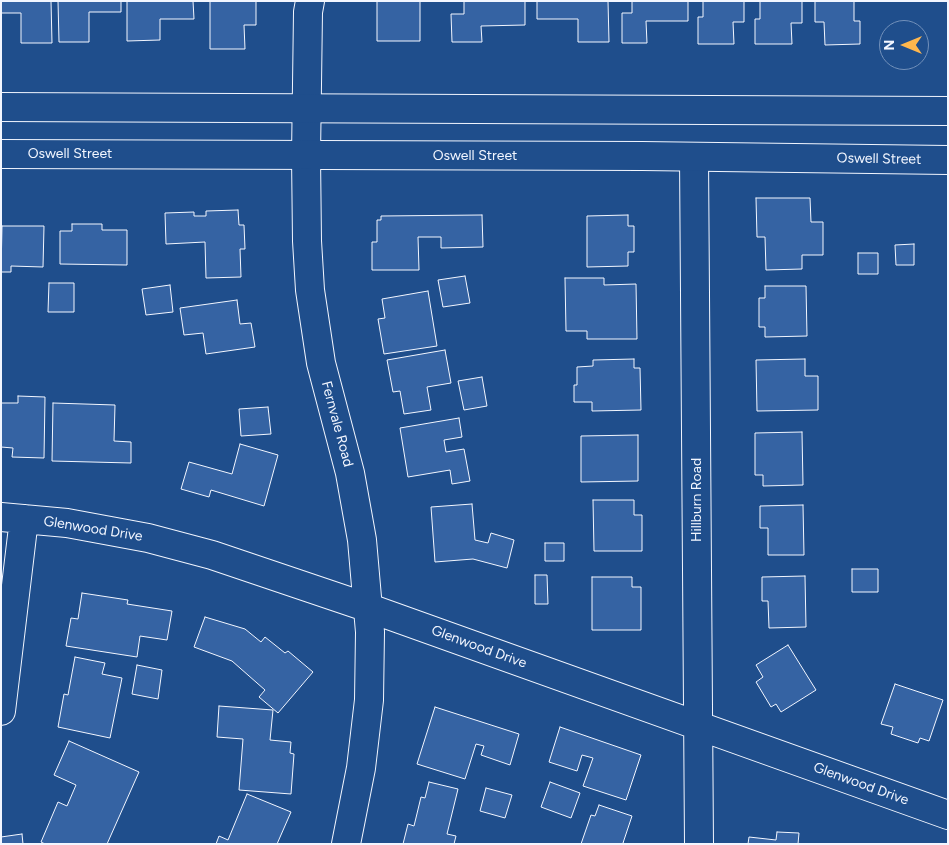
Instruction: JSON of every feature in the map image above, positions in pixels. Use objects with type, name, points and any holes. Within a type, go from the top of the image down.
[{"type":"street","name":"Fernvale Road","points":[[310,1],[308,12],[306,156],[307,241],[310,290],[321,363],[350,472],[362,540],[369,608],[369,700],[361,768],[346,844]]},
{"type":"street","points":[[1,108],[948,111]]},
{"type":"street","name":"Oswell Street","points":[[1,154],[948,160]]},
{"type":"street","name":"Hillburn Road","points":[[694,157],[699,844]]},
{"type":"street","points":[[1,711],[13,518]]},
{"type":"street","name":"Glenwood Drive","points":[[13,518],[67,523],[148,538],[212,555],[369,608],[948,815]]},
{"type":"building","points":[[1,1],[51,1],[52,43],[21,43],[21,13],[1,13]]},
{"type":"building","points":[[58,1],[121,1],[121,12],[89,12],[89,42],[59,42]]},
{"type":"building","points":[[127,1],[193,1],[194,19],[160,19],[160,40],[127,41]]},
{"type":"building","points":[[210,1],[256,1],[256,25],[244,25],[245,49],[210,49]]},
{"type":"building","points":[[377,1],[420,1],[420,41],[377,41]]},
{"type":"building","points":[[464,1],[525,1],[525,25],[481,26],[482,42],[452,42],[451,14],[464,14]]},
{"type":"building","points":[[537,1],[608,1],[609,42],[578,42],[578,19],[537,19]]},
{"type":"building","points":[[632,1],[688,1],[688,21],[646,21],[647,43],[622,43],[622,13],[632,13]]},
{"type":"building","points":[[703,1],[744,1],[744,22],[733,22],[734,44],[698,44],[698,17],[703,17]]},
{"type":"building","points":[[760,1],[802,1],[802,23],[791,23],[792,44],[755,44],[755,19],[760,19]]},
{"type":"building","points":[[815,1],[854,1],[854,21],[860,21],[860,44],[825,45],[824,22],[815,22]]},
{"type":"building","points":[[756,198],[810,198],[811,222],[823,222],[823,255],[802,255],[802,269],[766,270],[765,237],[757,237]]},
{"type":"building","points":[[238,210],[239,225],[244,225],[245,249],[240,249],[241,277],[206,278],[205,242],[166,244],[165,213],[194,212],[194,216],[206,216],[206,211]]},
{"type":"building","points":[[482,215],[483,247],[441,248],[441,237],[418,237],[419,270],[372,270],[372,242],[377,242],[377,220],[381,220],[381,216]]},
{"type":"building","points":[[628,215],[628,226],[634,226],[634,252],[628,252],[628,266],[587,267],[587,216]]},
{"type":"building","points":[[72,224],[102,224],[102,230],[127,230],[127,265],[60,264],[60,231],[72,231]]},
{"type":"building","points":[[2,226],[44,226],[43,267],[11,266],[11,272],[1,272]]},
{"type":"building","points":[[914,244],[914,265],[896,265],[895,245]]},
{"type":"building","points":[[858,253],[878,253],[878,274],[858,274]]},
{"type":"building","points":[[465,276],[470,303],[443,307],[438,280]]},
{"type":"building","points":[[565,278],[604,278],[604,285],[636,284],[637,339],[587,339],[587,331],[566,331]]},
{"type":"building","points":[[49,283],[74,283],[74,312],[48,312]]},
{"type":"building","points":[[170,285],[173,312],[146,315],[142,289]]},
{"type":"building","points":[[765,286],[806,286],[807,336],[765,337],[765,327],[759,327],[759,298],[765,298]]},
{"type":"building","points":[[428,291],[437,346],[384,354],[378,319],[385,318],[382,299]]},
{"type":"building","points":[[237,300],[240,324],[251,323],[255,347],[206,354],[203,333],[184,335],[180,308]]},
{"type":"building","points":[[445,350],[451,383],[427,387],[431,410],[404,414],[400,391],[393,392],[387,360]]},
{"type":"building","points":[[634,359],[634,368],[640,368],[641,410],[592,411],[592,402],[574,402],[574,385],[577,385],[577,367],[593,366],[593,360]]},
{"type":"building","points":[[805,359],[805,376],[818,376],[818,410],[757,411],[756,360]]},
{"type":"building","points":[[482,377],[487,406],[464,410],[458,381]]},
{"type":"building","points":[[18,396],[45,397],[44,458],[12,457],[13,448],[1,447],[1,403],[18,403]]},
{"type":"building","points":[[53,403],[115,405],[114,441],[131,442],[131,463],[52,461]]},
{"type":"building","points":[[268,407],[271,434],[241,436],[239,409]]},
{"type":"building","points":[[459,418],[462,437],[444,440],[446,452],[464,449],[470,481],[452,484],[450,470],[408,477],[400,428]]},
{"type":"building","points":[[802,432],[803,485],[763,486],[763,475],[755,475],[755,433]]},
{"type":"building","points":[[638,435],[638,481],[581,482],[581,436]]},
{"type":"building","points":[[240,444],[278,455],[264,506],[211,490],[209,497],[181,489],[189,462],[232,474]]},
{"type":"building","points":[[593,500],[634,500],[634,515],[642,515],[642,551],[594,551]]},
{"type":"building","points":[[472,504],[475,540],[488,543],[491,533],[514,540],[507,568],[473,559],[435,562],[431,507]]},
{"type":"building","points":[[803,505],[804,555],[768,555],[768,528],[760,528],[760,506]]},
{"type":"building","points":[[545,543],[564,543],[564,561],[545,561]]},
{"type":"building","points":[[852,569],[878,569],[878,592],[852,592]]},
{"type":"building","points":[[535,575],[547,575],[548,604],[535,604]]},
{"type":"building","points":[[805,576],[806,627],[769,628],[768,601],[762,601],[762,577]]},
{"type":"building","points":[[592,577],[632,577],[632,587],[641,587],[641,630],[592,630]]},
{"type":"building","points":[[82,593],[128,600],[127,604],[172,611],[167,640],[140,636],[137,657],[66,646],[71,618],[78,619]]},
{"type":"building","points":[[205,617],[245,629],[261,642],[265,637],[285,653],[288,651],[313,672],[278,713],[259,697],[265,690],[232,661],[194,647]]},
{"type":"building","points":[[788,645],[816,690],[781,712],[776,704],[771,707],[756,682],[763,677],[756,665]]},
{"type":"building","points":[[75,657],[105,663],[102,674],[122,678],[110,738],[58,727],[64,694],[68,695]]},
{"type":"building","points":[[137,665],[162,670],[158,699],[132,694]]},
{"type":"building","points":[[895,684],[943,700],[929,741],[920,738],[918,743],[891,734],[893,727],[881,724]]},
{"type":"building","points":[[219,706],[273,710],[270,740],[291,742],[290,753],[294,754],[291,794],[239,790],[243,739],[217,737]]},
{"type":"building","points":[[435,707],[519,734],[510,765],[481,755],[484,746],[476,744],[465,779],[417,764]]},
{"type":"building","points":[[560,727],[641,755],[626,800],[583,786],[593,758],[582,755],[577,771],[549,762]]},
{"type":"building","points":[[69,741],[139,772],[107,844],[45,844],[41,842],[58,802],[67,806],[76,785],[54,775]]},
{"type":"building","points":[[429,782],[458,789],[447,834],[456,836],[454,844],[403,844],[408,824],[414,826],[421,797],[425,798]]},
{"type":"building","points":[[550,782],[580,793],[571,818],[541,807]]},
{"type":"building","points":[[486,788],[512,795],[505,818],[480,811]]},
{"type":"building","points":[[247,794],[291,812],[277,844],[216,844],[219,836],[228,840]]},
{"type":"building","points":[[599,805],[632,816],[623,843],[626,844],[581,844],[591,815],[595,816]]},
{"type":"building","points":[[777,832],[799,833],[798,844],[748,844],[749,837],[776,840]]},
{"type":"building","points":[[22,834],[23,844],[1,844],[1,837]]}]
